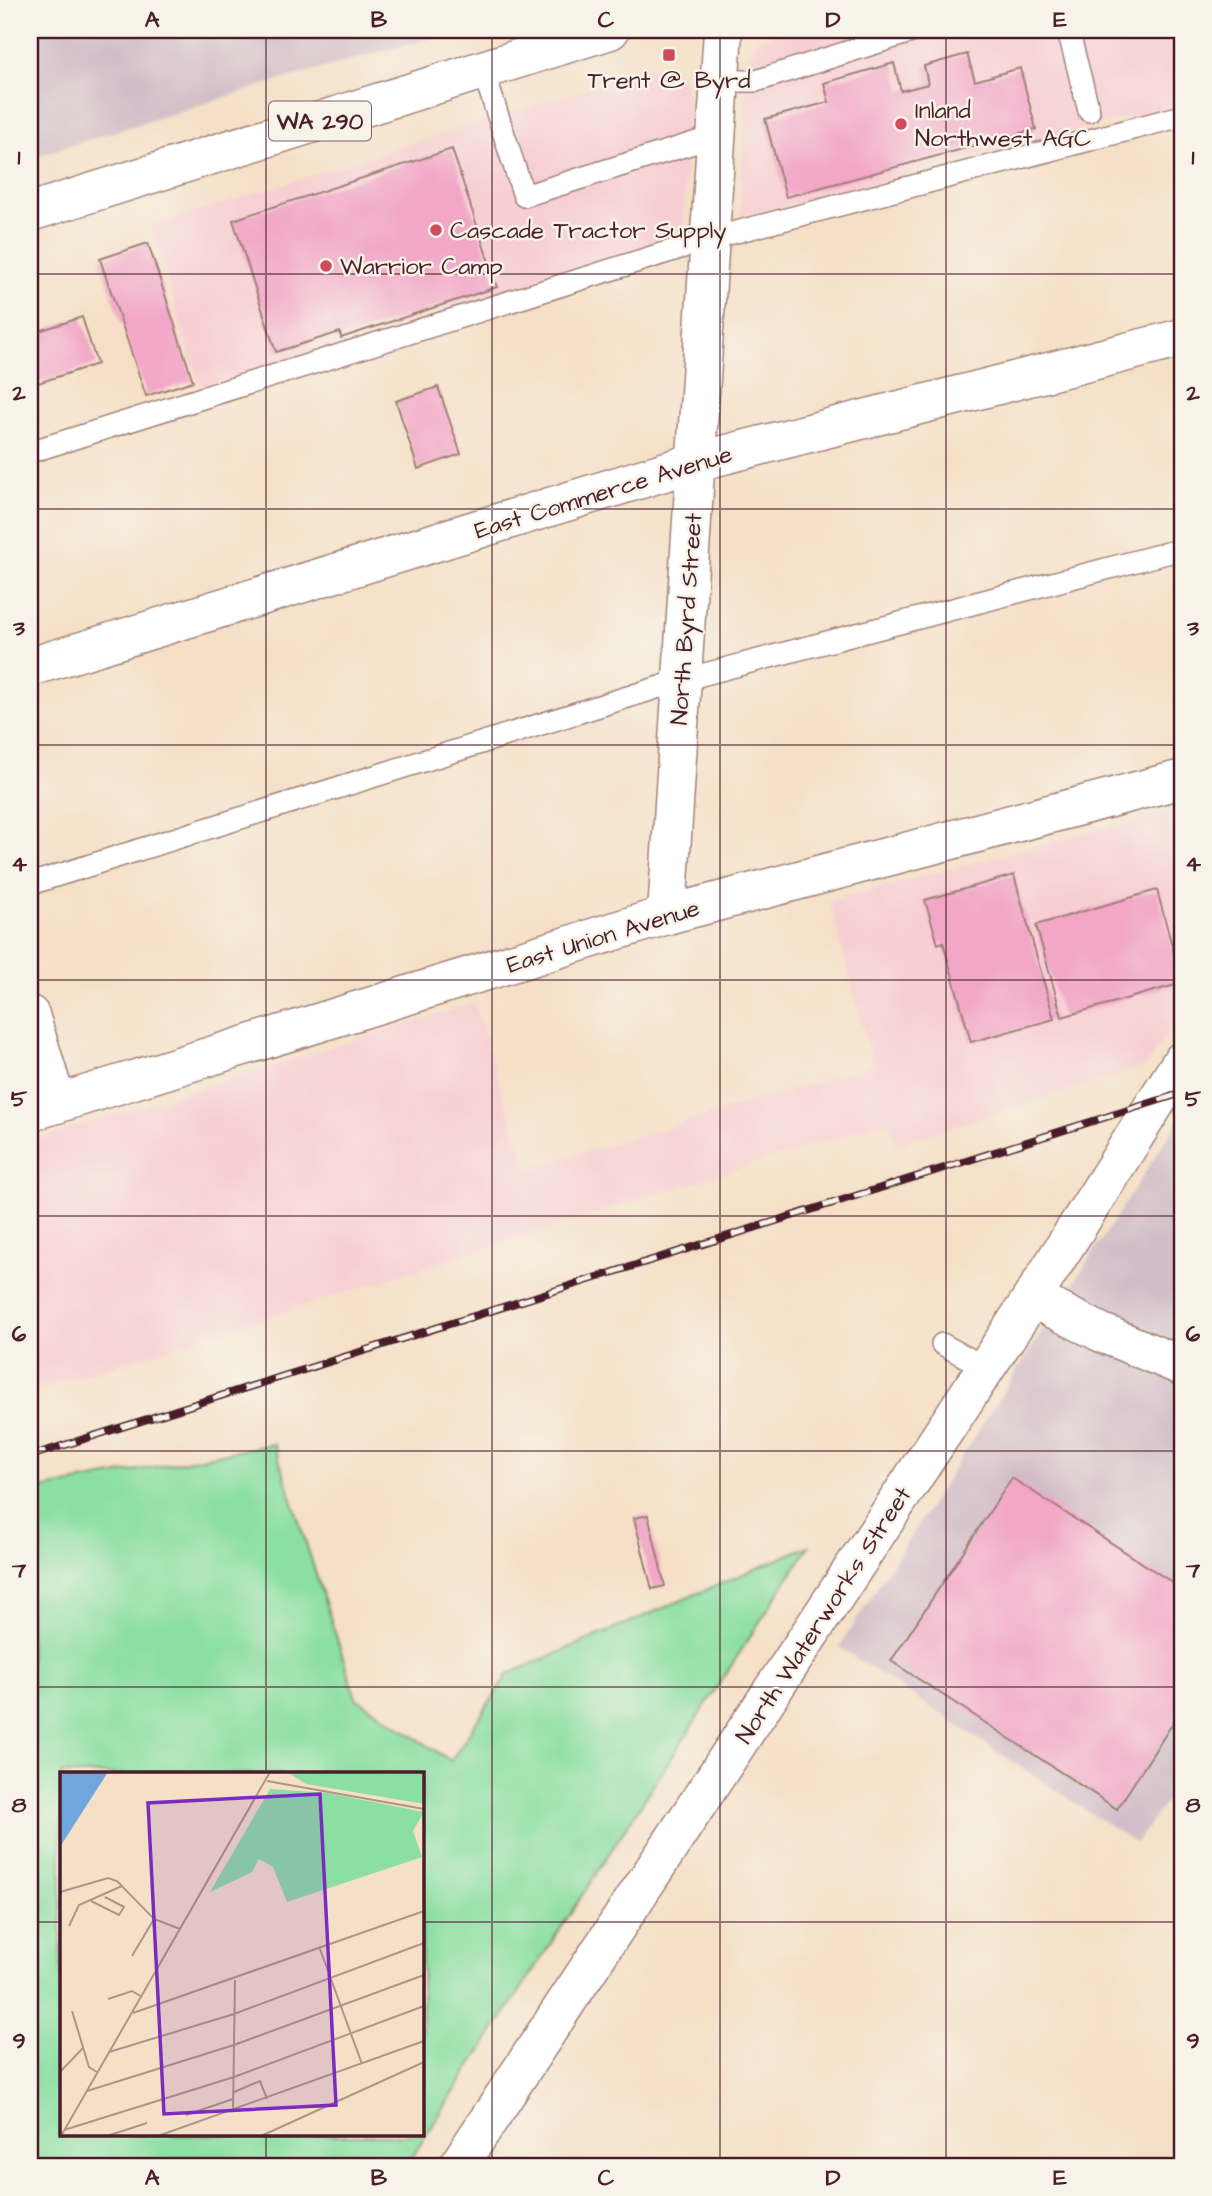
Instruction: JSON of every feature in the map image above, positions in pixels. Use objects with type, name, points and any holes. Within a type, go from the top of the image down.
[{"type":"street","name":"WA 290","points":[[30,212],[610,30]]},
{"type":"street","name":"North Byrd Street","points":[[667,915],[723,30]]},
{"type":"street","name":"East Commerce Avenue","points":[[30,667],[696,462],[1182,338]]},
{"type":"street","name":"East Union Avenue","points":[[44,1108],[667,915],[1182,779]]},
{"type":"street","points":[[30,1015],[44,1108]]},
{"type":"street","name":"North Waterworks Street","points":[[458,2166],[1032,1298],[1182,1061]]},
{"type":"street","points":[[1032,1298],[1102,1333],[1182,1366]]},
{"type":"lane","points":[[720,81],[756,81],[917,30]]},
{"type":"lane","points":[[1068,30],[1089,111]]},
{"type":"lane","points":[[483,70],[524,196],[716,136]]},
{"type":"lane","points":[[30,452],[709,239],[1182,116]]},
{"type":"lane","points":[[30,884],[682,680],[1182,549]]},
{"type":"lane","points":[[942,1344],[986,1368]]},
{"type":"shaded area","points":[[30,30],[459,30],[280,80],[30,158]]},
{"type":"shaded area","points":[[785,30],[1182,30],[1182,103],[740,218],[748,59],[757,41]]},
{"type":"shaded area","points":[[652,68],[670,70],[678,75],[684,81],[689,95],[683,234],[200,387],[151,226]]},
{"type":"shaded area","points":[[1182,808],[1182,1011],[1145,1067],[896,1144],[889,1121],[30,1392],[30,1141],[474,1003],[527,1170],[873,1065],[829,901]]},
{"type":"shaded area","points":[[1182,1120],[1182,1779],[1136,1843],[839,1647],[1178,1121]]},
{"type":"green space","points":[[274,1444],[356,1698],[451,1761],[508,1674],[809,1546],[406,2166],[30,2166],[30,1491]]},
{"type":"building","name":"Inland Northwest AGC","points":[[967,54],[975,81],[1020,68],[1036,129],[786,197],[765,119],[829,102],[824,83],[894,63],[901,91],[928,84],[924,66]]},
{"type":"building","name":"Warrior Camp","points":[[452,149],[497,287],[341,338],[340,332],[276,352],[233,220]]},
{"type":"building","points":[[148,243],[193,381],[146,396],[100,259]]},
{"type":"building","points":[[82,317],[97,364],[35,384],[30,368],[30,334]]},
{"type":"building","points":[[438,387],[461,454],[418,469],[396,401]]},
{"type":"building","points":[[1014,875],[1054,1019],[971,1042],[943,942],[938,944],[925,900]]},
{"type":"building","points":[[1157,890],[1182,983],[1062,1017],[1036,925]]},
{"type":"building","points":[[1012,1478],[1182,1589],[1182,1709],[1117,1809],[891,1661]]},
{"type":"building","points":[[648,1515],[665,1586],[652,1589],[634,1518]]},
{"type":"railway","points":[[30,1456],[1182,1093]]},
{"type":"place","name":"Trent @ Byrd","points":[[669,55]]},
{"type":"place","name":"Inland Northwest AGC","points":[[901,124]]},
{"type":"place","name":"Cascade Tractor Supply","points":[[436,230]]},
{"type":"place","name":"Warrior Camp","points":[[326,266]]}]
